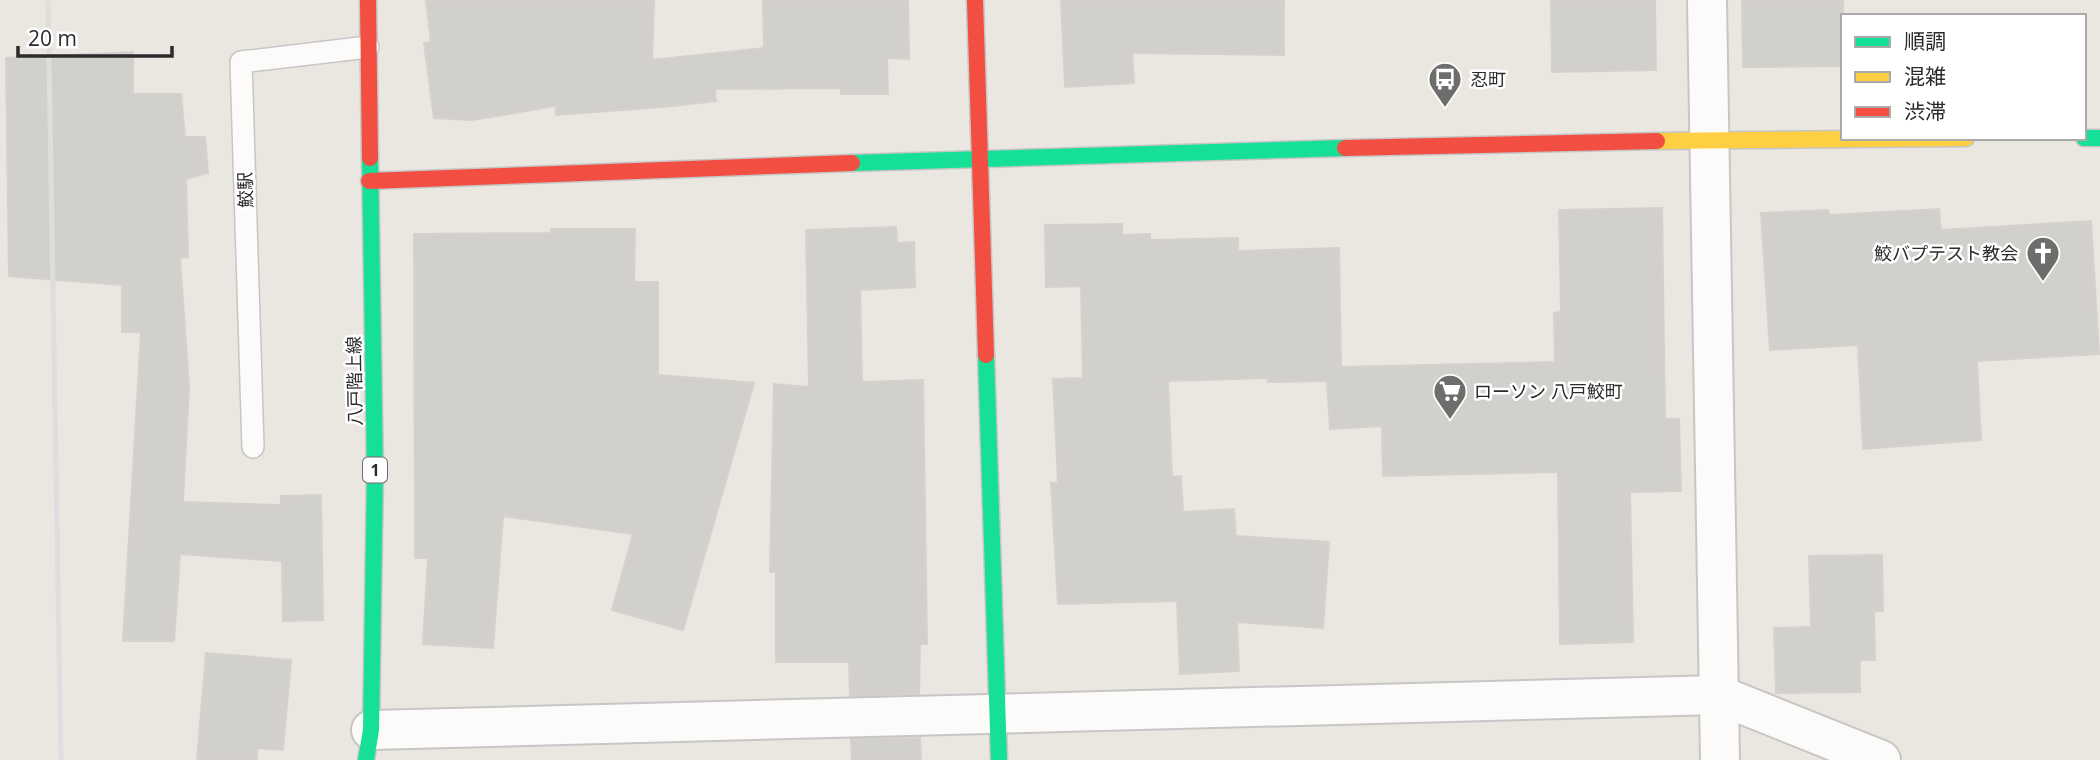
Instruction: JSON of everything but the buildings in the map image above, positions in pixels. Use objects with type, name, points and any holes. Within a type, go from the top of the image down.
[{"type":"street","name":"八戸階上線","points":[[368,0],[375,472],[369,745]]},
{"type":"street","points":[[975,0],[999,760]]},
{"type":"street","points":[[1707,0],[1720,760]]},
{"type":"street","points":[[369,181],[979,158],[1710,139],[1841,138]]},
{"type":"street","points":[[369,745],[997,714],[1719,695],[1881,760]]},
{"type":"lane","name":"鮫駅","points":[[253,447],[241,62],[368,47]]},
{"type":"railway","points":[[48,0],[61,760]]},
{"type":"traffic: fast","points":[[2086,138],[2100,138]]},
{"type":"traffic: fast","points":[[852,163],[1345,148]]},
{"type":"traffic: fast","points":[[366,760],[371,730],[375,472],[370,158]]},
{"type":"traffic: fast","points":[[986,355],[999,760]]},
{"type":"traffic: slow","points":[[1657,141],[1841,139]]},
{"type":"traffic: jam","points":[[368,0],[370,158]]},
{"type":"traffic: jam","points":[[975,0],[986,355]]},
{"type":"traffic: jam","points":[[1345,148],[1657,141]]},
{"type":"traffic: jam","points":[[369,181],[852,163]]},
{"type":"place","name":"忍町","points":[[1445,109]]},
{"type":"place","name":"鮫バプテスト教会","points":[[2043,283]]},
{"type":"place","name":"ローソン 八戸鮫町","points":[[1450,421]]}]
